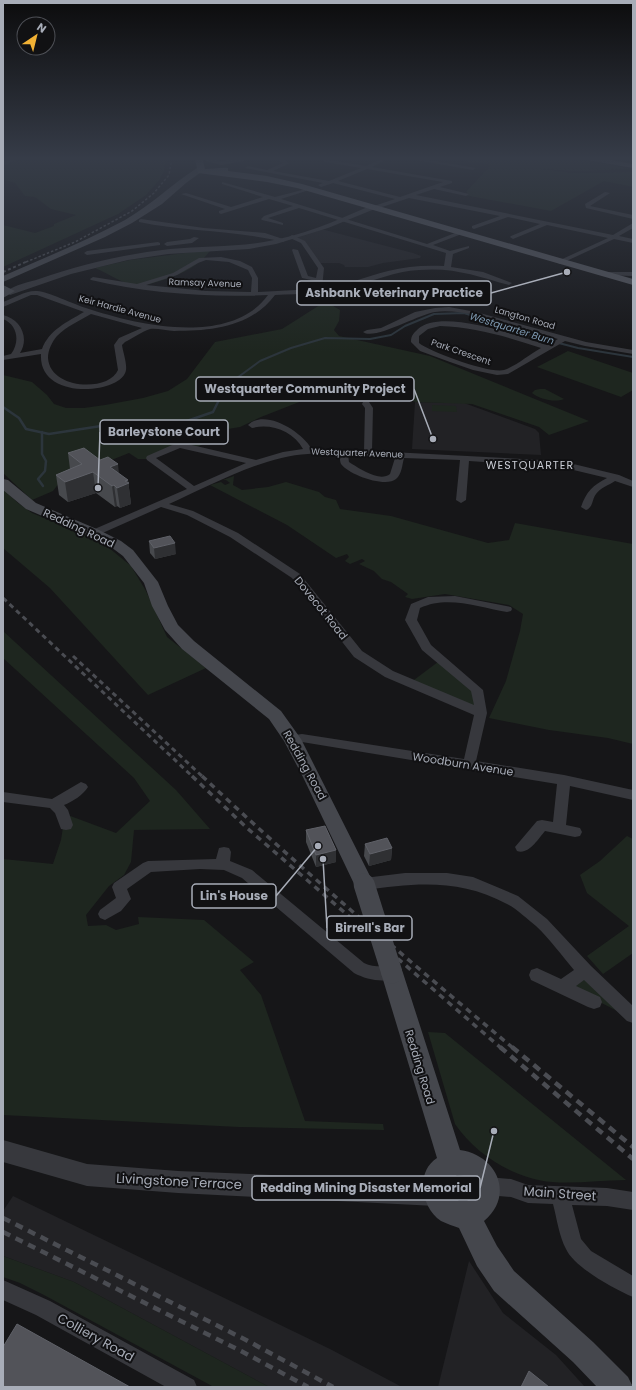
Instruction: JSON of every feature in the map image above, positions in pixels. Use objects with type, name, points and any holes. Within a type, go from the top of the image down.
[{"type":"main road","points":[[3,279],[102,235],[127,222]]},
{"type":"main road","points":[[420,222],[633,282]]},
{"type":"main road","name":"Redding Road","points":[[3,483],[31,506],[94,533],[116,544],[128,553],[151,582],[160,606],[171,627],[188,645],[275,715],[292,739],[364,884],[451,1163]]},
{"type":"main road","points":[[462,1162],[471,1165],[481,1174],[487,1186],[487,1195],[479,1210],[467,1215],[454,1213],[446,1209],[440,1202],[434,1186],[436,1178],[440,1170],[451,1163],[462,1162]]},
{"type":"main road","points":[[467,1215],[487,1256],[504,1281],[583,1352],[618,1387]]},
{"type":"street","points":[[147,222],[204,230],[265,235],[283,240]]},
{"type":"street","points":[[274,222],[281,224]]},
{"type":"street","points":[[5,291],[90,266],[156,253],[249,246],[283,240],[337,222]]},
{"type":"street","points":[[349,222],[450,253],[467,247]]},
{"type":"street","points":[[474,227],[488,222]]},
{"type":"street","points":[[541,222],[633,241]]},
{"type":"street","points":[[513,237],[547,223]]},
{"type":"street","points":[[368,228],[375,225],[387,229]]},
{"type":"street","points":[[560,262],[614,237],[633,225]]},
{"type":"street","points":[[426,246],[458,233]]},
{"type":"street","points":[[292,237],[303,242],[317,261],[320,268],[318,289]]},
{"type":"street","points":[[167,244],[192,241],[196,238]]},
{"type":"street","points":[[148,244],[156,253]]},
{"type":"street","points":[[87,253],[148,244],[158,244]]},
{"type":"street","points":[[295,250],[305,278],[320,280]]},
{"type":"street","points":[[447,268],[450,253]]},
{"type":"street","points":[[136,286],[175,274],[199,260],[217,259],[231,261],[249,267],[253,271],[256,281],[254,293]]},
{"type":"street","name":"Ramsay Avenue","points":[[93,279],[188,292],[273,293],[350,285],[400,270],[447,268],[484,274],[509,282]]},
{"type":"street","points":[[603,274],[633,274]]},
{"type":"street","name":"Keir Hardie Avenue","points":[[3,305],[30,293],[34,293],[90,312],[149,327],[190,330],[224,325],[250,316],[267,304],[273,293]]},
{"type":"street","name":"Langton Road","points":[[367,332],[413,324],[426,311],[449,309],[460,310],[556,343],[585,344],[633,352]]},
{"type":"street","points":[[90,312],[60,330],[49,340],[44,351],[43,358],[46,368],[49,373],[60,382],[75,386],[100,385],[113,381],[121,374],[122,370],[118,347],[120,342],[149,327]]},
{"type":"street","points":[[3,317],[11,319],[14,322],[21,337],[21,345],[13,357]]},
{"type":"street","name":"Park Crescent","points":[[456,323],[556,343],[505,372],[493,373],[423,349],[415,343],[414,338],[416,334],[413,324],[456,323]]},
{"type":"street","points":[[3,358],[44,351]]},
{"type":"street","points":[[366,404],[369,408],[368,453]]},
{"type":"street","points":[[252,425],[257,422],[278,424],[305,443],[308,451]]},
{"type":"street","points":[[193,489],[150,458],[179,445],[256,463]]},
{"type":"street","name":"Westquarter Avenue","points":[[94,533],[256,463],[283,455],[308,451],[400,454],[561,464],[583,468],[633,484]]},
{"type":"street","points":[[343,452],[345,463],[354,470],[379,480],[390,479],[394,476],[400,454]]},
{"type":"street","points":[[461,500],[464,458]]},
{"type":"street","points":[[586,507],[590,493],[616,478]]},
{"type":"street","name":"Dovecot Road","points":[[160,504],[190,513],[234,535],[296,576],[358,654],[389,674],[481,713]]},
{"type":"street","points":[[468,764],[481,713],[477,690],[426,646],[411,620],[415,606],[428,600],[456,599],[507,610]]},
{"type":"street","name":"Woodburn Avenue","points":[[292,739],[302,738],[468,764],[607,788],[633,795]]},
{"type":"street","points":[[559,828],[564,780]]},
{"type":"street","points":[[53,804],[65,799],[82,787]]},
{"type":"street","points":[[3,797],[53,804],[61,810],[66,825]]},
{"type":"street","points":[[522,847],[542,825],[575,832]]},
{"type":"street","points":[[105,914],[116,907],[124,898],[119,887],[134,871],[148,867],[200,864],[223,859],[247,874],[368,974],[392,973]]},
{"type":"street","points":[[364,884],[405,879],[447,879],[473,883],[513,900],[542,923],[585,971],[633,1016]]},
{"type":"street","points":[[561,987],[585,971]]},
{"type":"street","points":[[537,975],[594,1002]]},
{"type":"street","name":"Livingstone Terrace","points":[[11,1154],[87,1175],[178,1182],[436,1194]]},
{"type":"street","name":"Main Street","points":[[487,1186],[511,1188],[528,1194],[607,1197],[633,1201]]},
{"type":"street","points":[[560,1196],[573,1244],[584,1258],[633,1287]]},
{"type":"street","name":"Colliery Road","points":[[3,1290],[43,1308],[187,1387]]},
{"type":"shaded area","points":[[59,222],[101,222],[3,267],[3,225],[35,233],[54,226],[54,224]]},
{"type":"shaded area","points":[[321,229],[421,256],[420,258],[383,263],[368,267],[345,267],[339,263],[318,263],[305,245],[292,237]]},
{"type":"shaded area","points":[[210,251],[199,263],[186,271],[164,280],[144,285],[135,286],[127,284],[95,268],[130,260]]},
{"type":"shaded area","points":[[323,303],[328,303],[340,310],[339,321],[334,330],[339,336],[430,356],[589,421],[549,435],[539,427],[472,404],[415,402],[369,378],[363,377],[261,417],[240,427],[228,429],[196,448],[179,444],[147,459],[138,459],[129,453],[99,465],[89,458],[69,470],[53,491],[32,500],[3,473],[3,375],[32,382],[47,395],[54,404],[66,408],[84,408],[143,398],[168,391],[187,379],[215,342],[282,329]]},
{"type":"shaded area","points":[[568,351],[633,373],[633,390],[621,397],[537,367]]},
{"type":"shaded area","points":[[545,389],[564,399],[556,401],[547,400],[532,393],[535,390]]},
{"type":"shaded area","points":[[415,402],[464,403],[535,429],[539,433],[541,455],[412,449]]},
{"type":"shaded area","points":[[432,405],[456,406],[457,412],[432,411]]},
{"type":"shaded area","points":[[234,476],[233,485],[242,490],[268,487],[286,482],[319,492],[325,497],[336,500],[340,509],[391,516],[488,543],[509,540],[515,523],[633,544],[633,744],[608,738],[549,730],[489,718],[506,681],[520,631],[523,614],[509,605],[445,594],[412,599],[405,597],[408,594],[391,582],[382,579],[374,571],[359,564],[365,561],[362,559],[350,564],[345,561],[349,557],[347,554],[336,558],[287,525],[210,485],[221,482],[225,485],[230,483],[223,480]]},
{"type":"shaded area","points":[[3,489],[18,503],[32,513],[81,533],[109,548],[131,566],[146,591],[167,637],[206,668],[148,695],[50,588],[3,548]]},
{"type":"shaded area","points":[[3,631],[176,790],[210,829],[134,830],[131,862],[124,875],[109,886],[86,915],[88,926],[106,925],[116,930],[139,924],[138,917],[204,920],[254,962],[240,970],[261,995],[305,1121],[383,1124],[384,1130],[239,1127],[3,1115],[3,859],[53,864],[61,840],[65,814],[116,833],[150,801],[134,778],[3,658]]},
{"type":"shaded area","points":[[442,659],[477,690],[481,713],[410,683]]},
{"type":"shaded area","points":[[627,836],[633,839],[633,953],[603,974],[587,956],[629,926],[587,893],[580,875],[600,861]]},
{"type":"shaded area","points":[[584,977],[621,1013],[588,996],[573,984]]},
{"type":"shaded area","points":[[428,1032],[445,1033],[626,1180],[570,1183],[538,1180],[511,1171],[485,1155],[474,1146],[455,1124]]},
{"type":"shaded area","points":[[13,1196],[330,1349],[402,1387],[269,1387],[74,1282],[3,1256],[3,1211]]},
{"type":"shaded area","points":[[3,1256],[74,1282],[269,1387],[212,1386],[44,1295],[20,1283],[3,1277]]},
{"type":"shaded area","points":[[469,1261],[503,1313],[556,1355],[585,1387],[438,1387]]},
{"type":"building","points":[[84,448],[100,460],[108,457],[118,464],[110,467],[128,480],[125,481],[129,483],[117,488],[93,472],[65,482],[56,475],[82,464],[68,453]]},
{"type":"building","points":[[170,536],[175,543],[154,548],[149,541]]},
{"type":"building","points":[[325,826],[336,850],[316,855],[306,830]]},
{"type":"building","points":[[387,838],[392,848],[370,854],[365,844]]},
{"type":"building","points":[[17,1324],[130,1387],[3,1387],[3,1347]]},
{"type":"building","points":[[529,1371],[549,1387],[521,1387]]},
{"type":"waterway","name":"Westquarter Burn","points":[[221,395],[226,386],[260,361],[291,348],[325,338],[370,339],[391,335],[405,326],[434,314],[464,313],[547,340],[578,348],[633,357]]},
{"type":"waterway","name":"Westquarter Burn","points":[[42,432],[49,434],[101,426],[181,423],[213,412],[222,394]]},
{"type":"waterway","name":"Westquarter Burn","points":[[3,407],[19,418],[26,429],[42,432]]},
{"type":"waterway","points":[[42,432],[42,454],[46,461],[45,471],[38,479],[43,486]]},
{"type":"railway","points":[[26,262],[75,242],[112,222]]},
{"type":"railway","points":[[3,272],[28,261]]},
{"type":"railway","points":[[3,598],[193,777]]},
{"type":"railway","points":[[73,656],[203,777]]},
{"type":"railway","points":[[192,776],[247,828],[501,1048]]},
{"type":"railway","points":[[202,776],[278,846],[434,982],[513,1048]]},
{"type":"railway","points":[[500,1047],[633,1159]]},
{"type":"railway","points":[[512,1047],[633,1147]]},
{"type":"railway","points":[[3,1218],[246,1340],[333,1387]]},
{"type":"railway","points":[[3,1232],[241,1351],[308,1387]]},
{"type":"place","name":"Ashbank Veterinary Practice","points":[[567,272]]},
{"type":"place","name":"Westquarter Community Project","points":[[433,439]]},
{"type":"place","name":"Barleystone Court","points":[[98,488]]},
{"type":"place","name":"Lin's House","points":[[318,846]]},
{"type":"place","name":"Birrell's Bar","points":[[323,859]]},
{"type":"place","name":"Redding Mining Disaster Memorial","points":[[494,1131]]},
{"type":"district","name":"WESTQUARTER","points":[[530,465]]}]
